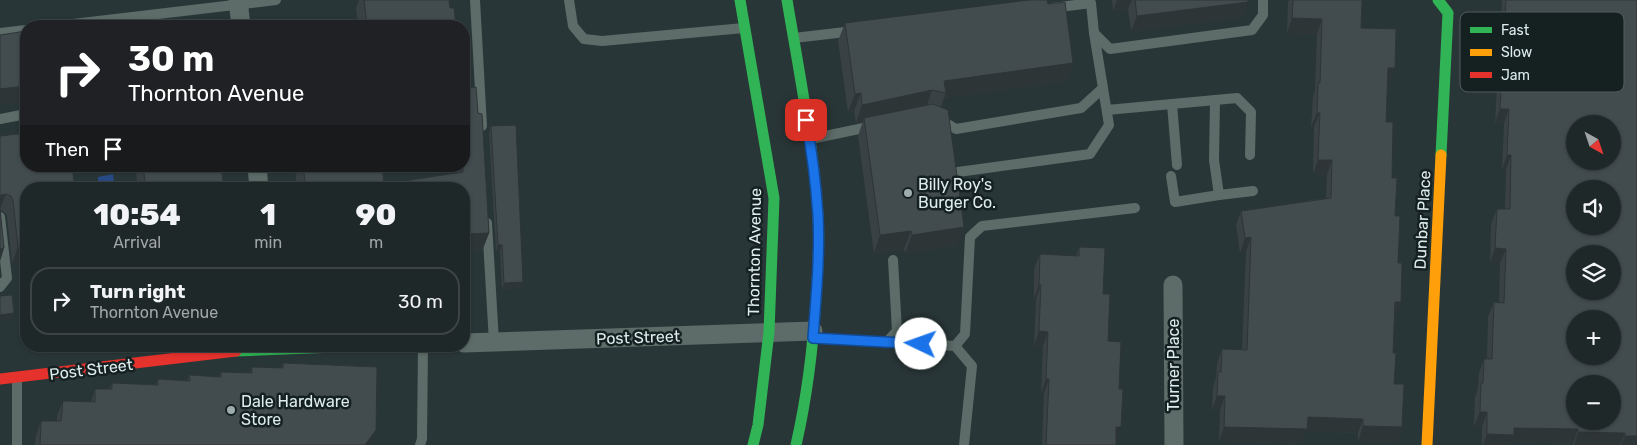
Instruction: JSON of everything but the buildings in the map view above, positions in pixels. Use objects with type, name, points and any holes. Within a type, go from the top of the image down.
[{"type":"street","name":"Thornton Avenue","points":[[740,0],[774,198],[769,332],[758,425],[753,445]]},
{"type":"street","points":[[787,0],[810,140],[818,216],[817,278],[813,335],[807,387],[796,445]]},
{"type":"street","name":"Dunbar Place","points":[[1427,445],[1448,13],[1438,0]]},
{"type":"street","points":[[238,2],[240,20]]},
{"type":"street","name":"Turner Place","points":[[1173,285],[1174,445]]},
{"type":"street","name":"Post Street","points":[[470,343],[769,332],[813,335]]},
{"type":"street","name":"Post Street","points":[[0,379],[225,352]]},
{"type":"lane","points":[[122,20],[238,2],[276,0]]},
{"type":"lane","points":[[475,0],[482,137]]},
{"type":"lane","points":[[569,0],[573,26],[584,39],[602,41],[745,28]]},
{"type":"lane","points":[[1094,33],[1110,49],[1252,30],[1263,15],[1263,0]]},
{"type":"lane","points":[[958,172],[1090,154],[1109,125],[1094,33],[1091,2],[1041,9]]},
{"type":"lane","points":[[793,38],[863,30]]},
{"type":"lane","points":[[0,33],[20,31]]},
{"type":"lane","points":[[927,116],[937,118],[956,129],[1081,108],[1103,88]]},
{"type":"lane","points":[[1107,110],[1237,98],[1251,112],[1250,155]]},
{"type":"lane","points":[[1215,100],[1214,160],[1219,195]]},
{"type":"lane","points":[[1172,104],[1177,165]]},
{"type":"lane","points":[[0,119],[20,115]]},
{"type":"lane","points":[[810,140],[883,124]]},
{"type":"lane","points":[[1171,176],[1175,202],[1253,191]]},
{"type":"lane","points":[[955,346],[965,334],[970,238],[982,226],[1135,208]]},
{"type":"lane","points":[[487,215],[494,342]]},
{"type":"lane","points":[[0,217],[7,278],[0,287]]},
{"type":"lane","points":[[886,342],[897,331],[893,260]]},
{"type":"lane","points":[[813,335],[955,346],[972,366],[964,445]]},
{"type":"lane","points":[[420,445],[422,439],[423,352]]},
{"type":"lane","points":[[17,377],[17,445]]},
{"type":"water","points":[[113,174],[114,182],[92,182],[98,181],[98,177]]},
{"type":"traffic: fast","points":[[740,0],[774,198],[769,332],[758,425],[753,445]]},
{"type":"traffic: fast","points":[[787,0],[809,134],[816,188],[819,235],[815,317],[811,354],[796,445]]},
{"type":"traffic: fast","points":[[1438,0],[1448,13],[1441,155]]},
{"type":"traffic: slow","points":[[1427,445],[1441,155]]},
{"type":"traffic: jam","points":[[0,379],[228,352]]},
{"type":"place","name":"Billy Roy's Burger Co.","points":[[908,193]]},
{"type":"place","name":"Dale Hardware Store","points":[[231,410]]},
{"type":"route","points":[[806,120],[812,154],[818,216],[817,278],[813,338],[921,344]]}]
